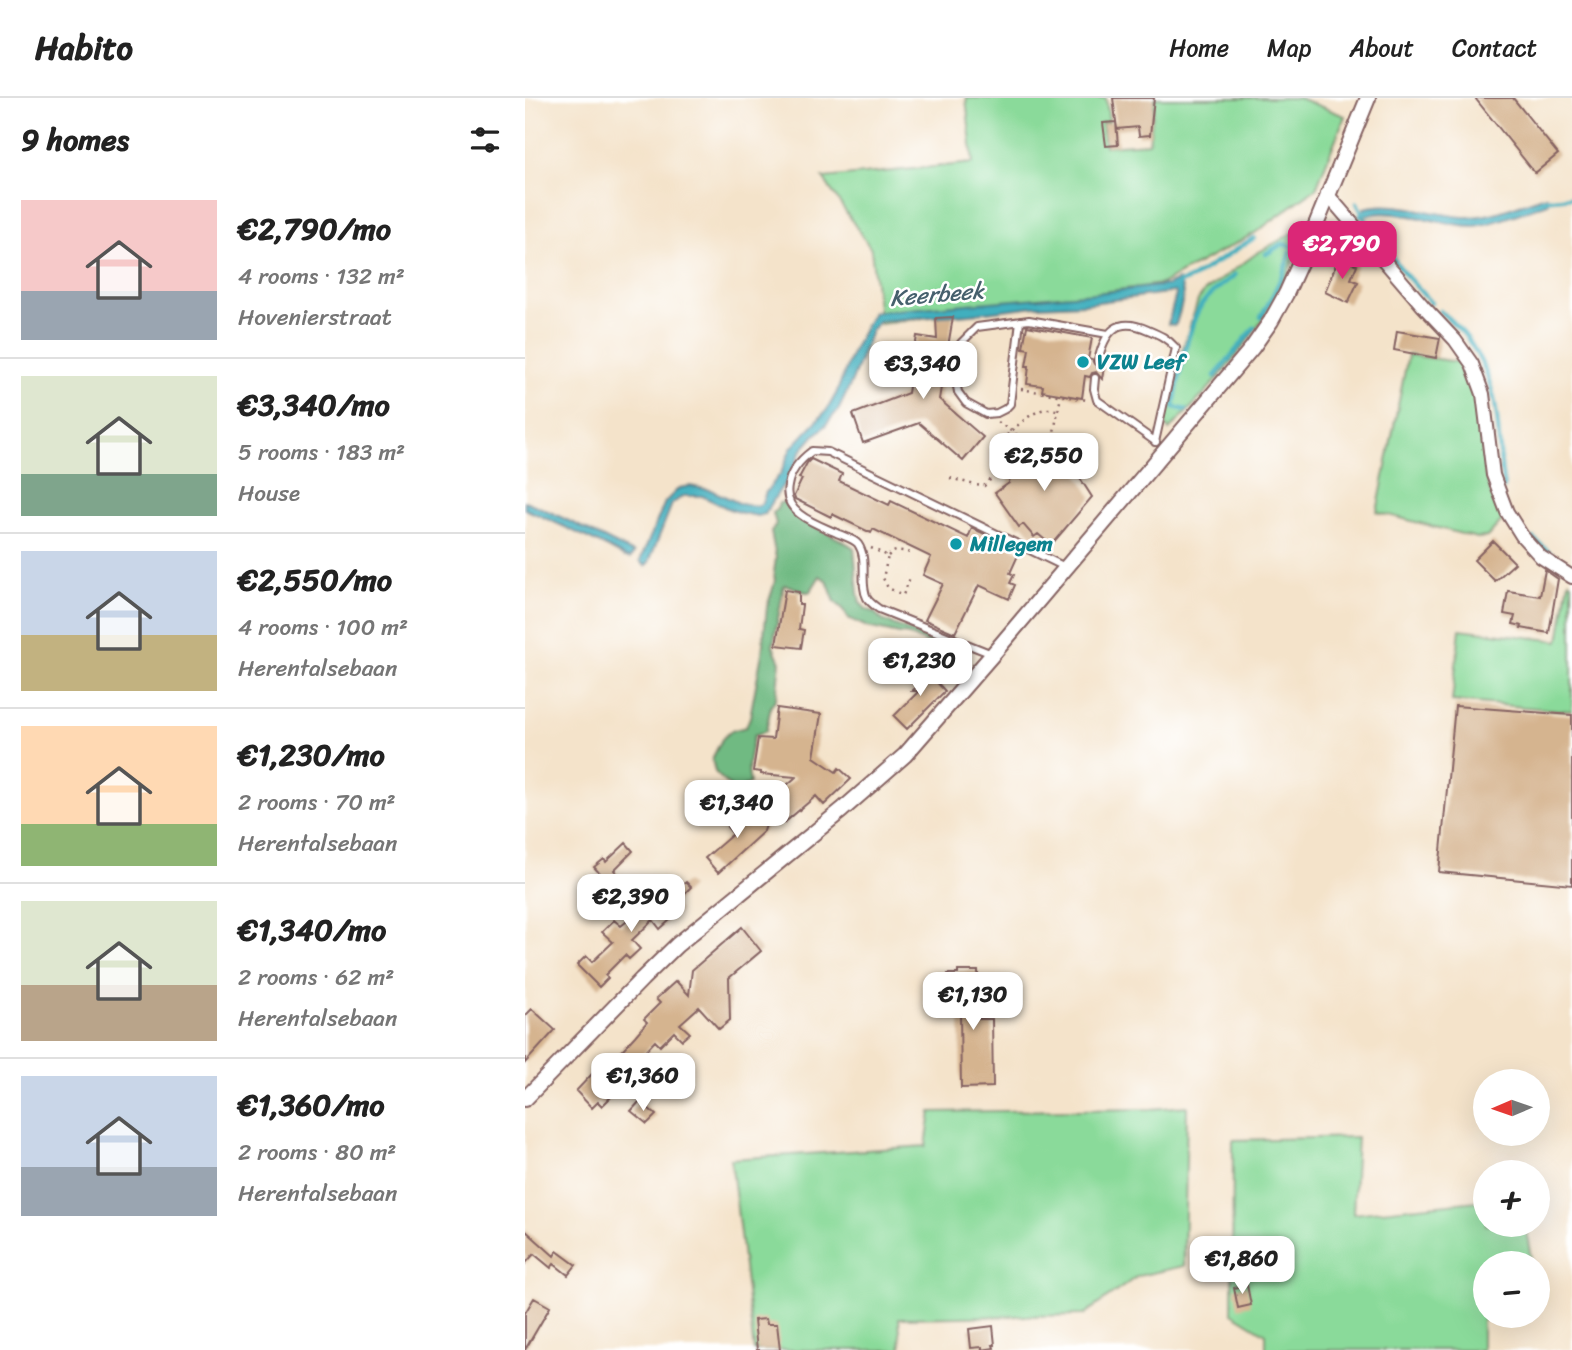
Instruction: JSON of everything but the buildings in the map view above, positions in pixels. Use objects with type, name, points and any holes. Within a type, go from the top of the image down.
[{"type":"street","points":[[525,1099],[677,946],[905,755],[1067,567],[1161,446],[1252,348],[1271,321],[1304,254],[1368,98]]},
{"type":"street","points":[[1327,194],[1455,340],[1472,364],[1484,404],[1493,475],[1507,512],[1522,536],[1541,557],[1572,577]]},
{"type":"lane","points":[[1020,321],[1010,404],[997,413],[986,414],[967,403],[958,392],[956,381],[961,343],[977,327],[1020,321],[1029,320],[1108,334]]},
{"type":"lane","points":[[1095,377],[1094,390],[1097,400],[1161,446],[1176,348],[1166,337],[1130,323],[1108,334],[1098,361]]},
{"type":"lane","points":[[993,654],[873,605],[867,598],[863,559],[856,541],[812,522],[792,508],[786,495],[789,481],[801,459],[811,451],[828,452],[1067,567]]},
{"type":"path","points":[[1012,388],[1097,400]]},
{"type":"path","points":[[986,414],[1030,444],[1052,447],[1061,396]]},
{"type":"path","points":[[997,445],[1011,431],[1045,408],[1059,410]]},
{"type":"path","points":[[950,478],[984,486],[1009,451],[1025,440],[1037,436],[1053,438]]},
{"type":"path","points":[[856,541],[888,556]]},
{"type":"path","points":[[910,553],[893,551],[888,556],[883,578],[888,588],[903,595],[911,576]]},
{"type":"green space","points":[[966,98],[1106,98],[1109,122],[1102,122],[1105,146],[1149,143],[1155,98],[1299,98],[1345,116],[1316,188],[1255,233],[1161,284],[880,324],[871,249],[823,178],[973,163]]},
{"type":"green space","points":[[1305,226],[1288,274],[1263,319],[1226,369],[1169,430],[1164,423],[1198,300],[1205,291],[1257,253]]},
{"type":"green space","points":[[1408,355],[1465,363],[1478,402],[1485,474],[1492,497],[1504,518],[1487,537],[1477,538],[1377,512]]},
{"type":"green space","points":[[784,502],[799,517],[854,548],[858,593],[860,603],[866,609],[882,620],[922,634],[936,643],[942,643],[943,646],[951,646],[957,650],[957,656],[952,663],[942,663],[935,648],[925,642],[908,635],[867,627],[848,618],[835,602],[827,581],[820,576],[810,592],[784,585],[773,646],[780,662],[776,698],[771,706],[766,731],[754,736],[748,765],[750,783],[740,789],[732,789],[715,772],[712,759],[722,739],[731,731],[746,727],[750,717],[767,607],[775,582],[776,558],[771,532],[776,524],[773,513],[779,503]]},
{"type":"green space","points":[[1569,581],[1572,583],[1572,711],[1452,701],[1460,629],[1559,641]]},
{"type":"green space","points":[[1187,1106],[1184,1266],[1138,1276],[1083,1315],[899,1318],[901,1350],[754,1350],[731,1159],[926,1146],[931,1112],[1151,1109]]},
{"type":"green space","points":[[1357,1137],[1353,1214],[1473,1201],[1473,1237],[1527,1237],[1530,1251],[1473,1251],[1473,1328],[1482,1328],[1482,1350],[1266,1350],[1266,1334],[1232,1313],[1233,1140]]},
{"type":"water","points":[[1547,196],[1548,203],[1502,220],[1475,226],[1389,213],[1367,216],[1364,208],[1388,205],[1467,217],[1497,212]]},
{"type":"water","points":[[1178,280],[1183,296],[1174,325],[1168,324],[1176,294],[1174,292],[1084,304],[879,321],[871,331],[839,409],[801,451],[789,479],[765,514],[758,516],[742,513],[702,496],[683,496],[672,504],[649,562],[645,566],[640,561],[665,502],[679,488],[690,486],[711,490],[741,504],[758,506],[762,503],[766,492],[781,473],[791,448],[827,410],[873,312],[1095,293],[1167,285]]},
{"type":"water","points":[[525,501],[634,553],[631,558],[625,557],[525,509]]},
{"type":"waterway","name":"Keerbeek","points":[[1542,200],[1572,197]]},
{"type":"waterway","points":[[1357,203],[1362,213]]},
{"type":"waterway","name":"Keerbeek","points":[[1360,216],[1369,211]]},
{"type":"waterway","points":[[1362,215],[1404,273],[1431,303]]},
{"type":"waterway","name":"Keerbeek","points":[[1336,231],[1346,227]]},
{"type":"waterway","name":"Keerbeek","points":[[1175,285],[1192,278],[1254,238]]},
{"type":"waterway","name":"Keerbeek","points":[[1266,254],[1282,244],[1291,246]]},
{"type":"waterway","points":[[1261,317],[1278,285],[1290,252]]},
{"type":"waterway","points":[[1186,410],[1174,407],[1174,403],[1193,324],[1202,304],[1235,275]]},
{"type":"waterway","points":[[1440,311],[1467,338],[1482,363],[1489,382],[1496,410],[1504,487]]},
{"type":"waterway","points":[[1215,376],[1254,328]]},
{"type":"waterway","points":[[1533,538],[1555,557],[1572,567]]},
{"type":"place","name":"VZW Leef","points":[[1083,362]]},
{"type":"place","name":"Millegem","points":[[956,544]]}]
